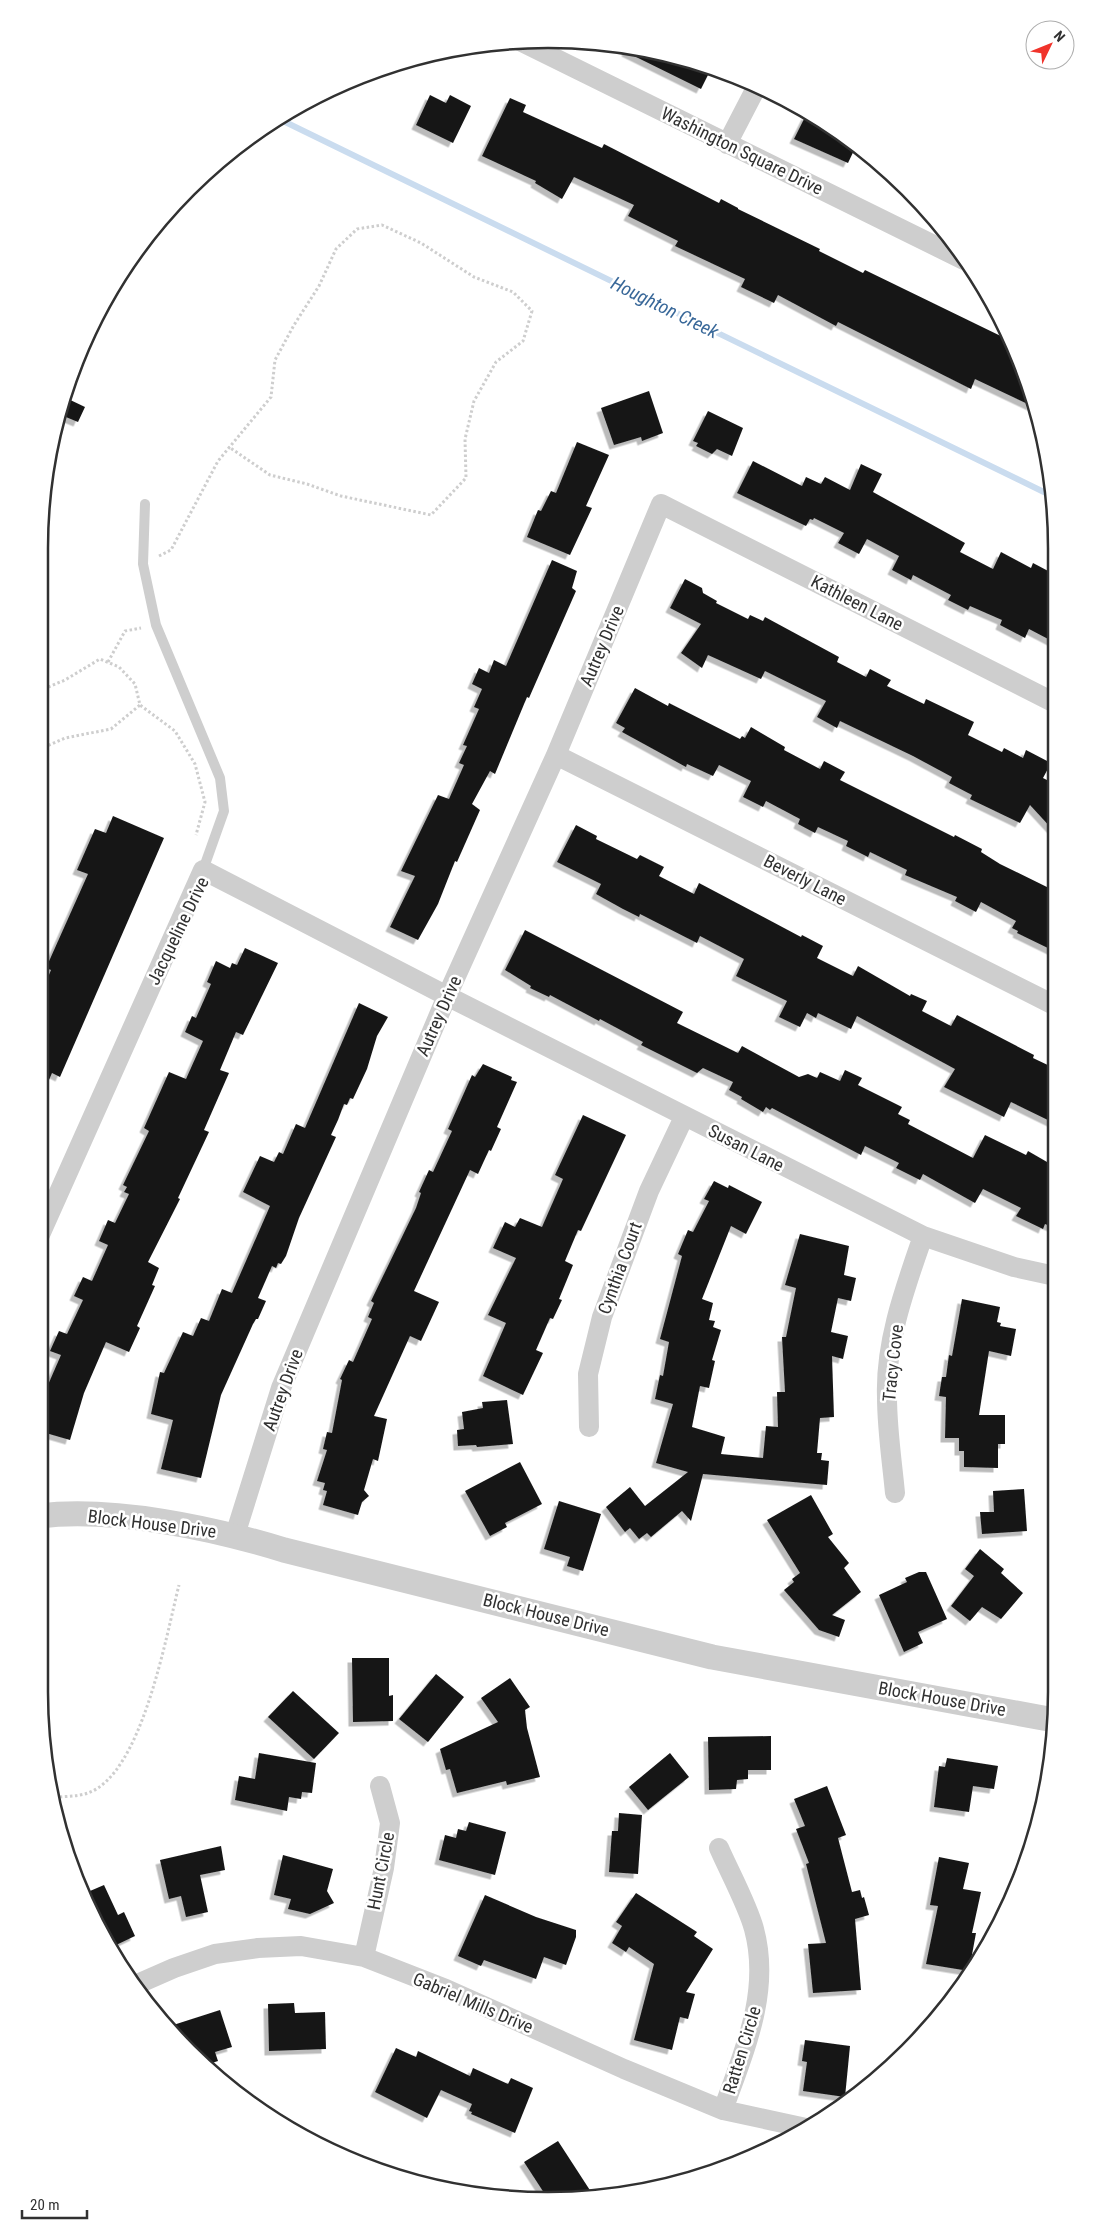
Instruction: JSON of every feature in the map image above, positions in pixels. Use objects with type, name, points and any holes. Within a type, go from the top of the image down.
[{"type":"street","name":"Washington Square Drive","points":[[535,48],[952,254]]},
{"type":"street","points":[[727,144],[754,92]]},
{"type":"street","name":"Kathleen Lane","points":[[661,504],[1048,699]]},
{"type":"street","name":"Autrey Drive","points":[[236,1535],[281,1388],[447,996],[556,755],[661,504]]},
{"type":"street","name":"Beverly Lane","points":[[556,755],[1048,1002]]},
{"type":"street","name":"Jacqueline Drive","points":[[48,1198],[203,870],[447,996]]},
{"type":"street","name":"Susan Lane","points":[[447,996],[923,1236],[1014,1267],[1048,1274]]},
{"type":"street","name":"Cynthia Court","points":[[588,1427],[588,1374],[602,1317],[649,1191],[684,1117]]},
{"type":"street","name":"Tracy Cove","points":[[895,1493],[886,1396],[891,1344],[903,1292],[923,1236]]},
{"type":"street","name":"Block House Drive","points":[[48,1516],[106,1516],[175,1524],[236,1535],[284,1550],[712,1657],[1046,1719]]},
{"type":"street","name":"Hunt Circle","points":[[364,1957],[384,1868],[390,1823],[380,1786]]},
{"type":"street","name":"Ratten Circle","points":[[719,1848],[754,1928],[760,1969],[757,2006],[723,2110]]},
{"type":"street","name":"Gabriel Mills Drive","points":[[141,1983],[174,1968],[215,1954],[258,1948],[301,1946],[364,1957],[446,1989],[624,2069],[723,2110],[798,2126]]},
{"type":"lane","points":[[145,504],[143,564],[156,625],[220,778],[224,811],[203,870]]},
{"type":"path","points":[[143,564],[171,550],[218,461],[229,447],[270,397],[276,360],[294,325],[319,286],[336,249],[357,229],[382,224],[421,243],[474,277],[513,292],[532,311],[523,341],[496,362],[474,401],[465,439],[466,478],[431,515],[341,496],[307,484],[270,475],[229,447]]},
{"type":"path","points":[[108,662],[125,631],[156,625]]},
{"type":"path","points":[[48,687],[66,680],[100,659],[119,667],[135,684],[140,705],[175,731],[195,764],[205,802],[196,835]]},
{"type":"path","points":[[48,745],[65,738],[111,729],[140,705]]},
{"type":"path","points":[[59,1797],[89,1793],[108,1779],[123,1762],[133,1745],[144,1714],[179,1585]]},
{"type":"building","points":[[632,55],[708,74],[701,89]]},
{"type":"building","points":[[430,95],[446,103],[450,95],[471,106],[453,143],[416,125]]},
{"type":"building","points":[[510,98],[526,105],[523,112],[602,148],[604,144],[719,203],[721,199],[863,273],[865,270],[1000,336],[1026,403],[975,379],[971,389],[838,322],[836,326],[778,295],[774,303],[741,287],[745,279],[675,246],[678,241],[628,216],[634,205],[574,177],[562,199],[535,183],[536,181],[482,156]]},
{"type":"building","points":[[804,118],[853,152],[848,163],[794,139]]},
{"type":"building","points":[[649,391],[663,433],[642,441],[641,437],[614,445],[601,408]]},
{"type":"building","points":[[70,400],[85,407],[78,422],[65,417]]},
{"type":"building","points":[[708,411],[743,428],[732,456],[717,449],[712,454],[696,446],[698,443],[693,441]]},
{"type":"building","points":[[577,442],[609,455],[586,506],[592,508],[570,555],[527,537],[538,510],[541,511],[551,491],[556,493]]},
{"type":"building","points":[[753,461],[802,486],[806,477],[821,484],[825,477],[850,490],[861,464],[882,474],[873,492],[965,543],[960,552],[993,569],[1001,552],[1031,568],[1033,563],[1048,571],[1048,639],[1029,629],[1025,638],[1000,625],[1002,620],[970,606],[968,610],[948,600],[951,595],[913,575],[911,580],[892,570],[899,556],[867,539],[859,554],[838,543],[844,533],[814,518],[813,520],[810,519],[806,526],[737,493]]},
{"type":"building","points":[[552,560],[577,571],[572,588],[576,591],[529,698],[527,697],[495,774],[490,771],[472,804],[480,810],[457,862],[455,861],[438,904],[418,940],[390,927],[415,876],[401,871],[438,795],[449,799],[464,765],[459,763],[467,746],[463,745],[479,709],[474,707],[482,689],[472,684],[479,668],[489,673],[494,660],[506,666]]},
{"type":"building","points":[[685,579],[702,588],[703,593],[717,601],[716,603],[748,619],[750,615],[763,621],[765,617],[839,657],[837,662],[866,677],[870,669],[891,680],[887,686],[924,704],[926,699],[974,722],[968,735],[1002,752],[1004,748],[1023,758],[1026,750],[1048,761],[1048,769],[1043,778],[1048,780],[1048,825],[1030,805],[1020,823],[970,799],[972,795],[949,783],[952,777],[913,756],[840,721],[837,728],[817,717],[826,701],[765,671],[761,679],[708,655],[702,668],[681,653],[701,624],[670,608]]},
{"type":"building","points":[[635,688],[668,706],[669,703],[740,739],[742,736],[745,738],[751,727],[785,747],[784,750],[820,769],[824,761],[845,772],[840,780],[954,837],[955,835],[982,849],[981,852],[1000,864],[1048,888],[1048,948],[1017,933],[1018,931],[1012,928],[1016,921],[981,902],[976,912],[955,901],[957,897],[905,875],[907,870],[870,852],[868,857],[846,846],[848,841],[818,827],[815,833],[798,824],[800,819],[766,801],[763,807],[743,797],[751,781],[719,765],[713,776],[687,764],[686,767],[622,732],[625,728],[616,723]]},
{"type":"building","points":[[113,816],[164,838],[60,1077],[52,1073],[48,1082],[48,977],[51,970],[48,969],[48,964],[88,874],[77,870],[95,829],[106,833]]},
{"type":"building","points":[[576,825],[597,836],[596,839],[637,859],[640,855],[664,867],[659,876],[694,894],[699,883],[801,937],[802,935],[823,946],[817,958],[853,976],[858,966],[910,996],[911,994],[927,1001],[922,1011],[951,1026],[957,1015],[1034,1055],[1033,1058],[1048,1065],[1048,1120],[1011,1102],[1004,1117],[944,1087],[955,1069],[857,1016],[851,1029],[818,1013],[816,1018],[807,1013],[800,1027],[779,1017],[787,1001],[736,976],[744,959],[700,936],[697,943],[640,914],[639,917],[623,909],[596,894],[601,884],[557,862]]},
{"type":"building","points":[[525,930],[683,1012],[677,1023],[738,1053],[742,1046],[799,1077],[808,1074],[817,1078],[820,1072],[840,1081],[845,1070],[862,1078],[858,1085],[902,1107],[898,1114],[910,1120],[908,1124],[973,1158],[985,1135],[1026,1155],[1028,1151],[1048,1163],[1048,1225],[1045,1224],[1043,1229],[1016,1216],[1021,1208],[983,1189],[975,1203],[923,1174],[920,1180],[896,1168],[899,1163],[865,1146],[861,1155],[772,1108],[770,1110],[766,1107],[763,1112],[729,1090],[733,1082],[703,1068],[697,1073],[641,1045],[643,1042],[600,1019],[599,1021],[550,995],[549,997],[530,988],[531,986],[505,970]]},
{"type":"building","points":[[245,948],[278,963],[243,1035],[236,1032],[220,1070],[229,1073],[204,1130],[209,1132],[178,1198],[180,1199],[148,1262],[159,1268],[152,1285],[155,1286],[137,1326],[140,1328],[129,1352],[106,1342],[84,1393],[70,1440],[48,1434],[48,1385],[61,1355],[50,1351],[59,1331],[67,1334],[83,1300],[74,1296],[83,1277],[92,1281],[108,1245],[99,1241],[108,1220],[115,1223],[129,1194],[124,1192],[127,1187],[123,1185],[149,1131],[144,1128],[169,1072],[186,1079],[203,1041],[185,1032],[192,1016],[196,1018],[211,984],[207,982],[216,961],[230,968],[232,963],[237,965]]},
{"type":"building","points":[[359,1003],[388,1017],[377,1036],[367,1069],[353,1099],[350,1098],[347,1105],[344,1104],[331,1135],[336,1137],[299,1218],[286,1256],[281,1264],[278,1263],[276,1268],[272,1266],[258,1298],[266,1301],[258,1319],[253,1324],[221,1395],[201,1478],[161,1469],[173,1420],[151,1414],[160,1372],[164,1373],[183,1332],[193,1336],[201,1318],[209,1321],[222,1289],[232,1293],[270,1206],[243,1192],[260,1156],[274,1162],[279,1152],[283,1154],[296,1124],[305,1128]]},
{"type":"building","points":[[483,1064],[512,1077],[511,1080],[517,1082],[497,1127],[501,1129],[491,1151],[489,1150],[478,1174],[470,1170],[414,1291],[439,1302],[421,1341],[410,1336],[374,1416],[387,1419],[378,1461],[373,1459],[364,1490],[369,1496],[362,1502],[358,1515],[323,1505],[327,1491],[323,1490],[325,1483],[317,1481],[327,1450],[323,1449],[327,1432],[332,1433],[342,1380],[340,1379],[349,1360],[353,1362],[372,1319],[368,1317],[374,1303],[371,1301],[416,1208],[421,1193],[419,1192],[429,1170],[433,1172],[452,1131],[448,1129],[472,1075],[475,1077]]},
{"type":"building","points":[[583,1115],[626,1135],[581,1231],[578,1230],[565,1261],[573,1265],[559,1299],[562,1300],[553,1319],[550,1318],[536,1350],[543,1353],[523,1395],[483,1376],[506,1323],[488,1315],[516,1258],[493,1248],[505,1222],[515,1227],[520,1218],[542,1227],[563,1179],[555,1175]]},
{"type":"building","points":[[714,1181],[728,1188],[729,1185],[762,1202],[746,1234],[731,1226],[702,1299],[713,1303],[709,1320],[715,1321],[713,1327],[721,1330],[712,1360],[715,1361],[709,1388],[700,1386],[692,1427],[725,1437],[721,1454],[763,1458],[766,1426],[778,1427],[777,1392],[785,1392],[782,1337],[786,1337],[796,1288],[785,1285],[800,1234],[849,1246],[844,1275],[856,1278],[851,1301],[838,1298],[831,1332],[848,1336],[843,1359],[832,1356],[834,1417],[820,1418],[817,1453],[822,1453],[821,1460],[829,1461],[827,1485],[703,1474],[691,1521],[682,1511],[651,1537],[647,1533],[639,1539],[630,1528],[625,1532],[606,1507],[630,1487],[645,1506],[688,1472],[656,1463],[673,1404],[655,1399],[660,1375],[663,1376],[669,1342],[660,1339],[682,1256],[678,1254],[688,1230],[693,1232],[709,1201],[704,1199]]},
{"type":"building","points":[[962,1299],[1000,1307],[997,1322],[1001,1323],[1000,1326],[1016,1329],[1011,1356],[989,1351],[979,1415],[1005,1415],[1005,1444],[998,1444],[998,1468],[964,1467],[964,1451],[959,1451],[959,1438],[945,1438],[946,1397],[939,1396],[942,1377],[946,1377],[949,1355],[952,1356]]},
{"type":"building","points":[[507,1400],[513,1444],[477,1447],[476,1445],[458,1446],[457,1430],[464,1429],[462,1412],[483,1408],[482,1402]]},
{"type":"building","points":[[520,1462],[542,1504],[505,1523],[507,1527],[490,1536],[465,1491]]},
{"type":"building","points":[[1024,1489],[1027,1531],[982,1534],[980,1512],[994,1512],[993,1491]]},
{"type":"building","points":[[811,1495],[833,1534],[828,1537],[849,1563],[844,1568],[861,1592],[832,1615],[845,1620],[839,1637],[819,1630],[784,1590],[794,1582],[792,1579],[800,1573],[767,1520]]},
{"type":"building","points":[[559,1501],[601,1514],[583,1571],[567,1566],[570,1557],[544,1549]]},
{"type":"building","points":[[980,1549],[1004,1569],[1001,1573],[1023,1593],[1001,1619],[982,1607],[970,1621],[951,1606],[974,1576],[965,1569]]},
{"type":"building","points":[[919,1572],[926,1572],[947,1619],[918,1632],[923,1643],[904,1652],[879,1595],[907,1582],[905,1578]]},
{"type":"building","points":[[352,1658],[389,1658],[389,1696],[393,1695],[393,1721],[353,1722]]},
{"type":"building","points":[[436,1674],[464,1697],[428,1742],[399,1719]]},
{"type":"building","points":[[510,1678],[530,1707],[525,1710],[527,1728],[540,1777],[507,1785],[506,1781],[457,1793],[450,1769],[446,1770],[440,1749],[498,1722],[481,1698]]},
{"type":"building","points":[[293,1691],[339,1733],[314,1759],[268,1717]]},
{"type":"building","points":[[771,1736],[771,1770],[748,1770],[748,1779],[737,1780],[736,1789],[709,1790],[708,1737]]},
{"type":"building","points":[[259,1753],[316,1763],[312,1793],[302,1792],[301,1799],[289,1797],[287,1811],[235,1800],[239,1776],[255,1779]]},
{"type":"building","points":[[670,1753],[689,1777],[648,1810],[629,1787]]},
{"type":"building","points":[[947,1758],[998,1766],[994,1789],[973,1786],[969,1812],[934,1807],[939,1766],[945,1767]]},
{"type":"building","points":[[827,1786],[846,1835],[838,1838],[852,1892],[860,1890],[869,1915],[855,1919],[861,1990],[813,1993],[808,1944],[826,1943],[806,1864],[809,1863],[796,1829],[805,1826],[794,1799]]},
{"type":"building","points":[[619,1813],[642,1815],[638,1874],[609,1872],[612,1831],[618,1831]]},
{"type":"building","points":[[469,1822],[506,1832],[495,1875],[439,1860],[445,1835],[456,1838],[458,1829],[466,1831]]},
{"type":"building","points":[[221,1846],[225,1870],[200,1875],[208,1912],[186,1917],[181,1896],[169,1899],[160,1860]]},
{"type":"building","points":[[283,1855],[333,1869],[327,1891],[334,1903],[310,1914],[288,1909],[291,1899],[274,1895]]},
{"type":"building","points":[[939,1857],[969,1863],[963,1889],[981,1892],[972,1933],[976,1933],[972,1957],[963,1970],[926,1964],[938,1906],[930,1905]]},
{"type":"building","points":[[104,1885],[118,1915],[124,1912],[135,1936],[116,1945],[89,1891]]},
{"type":"building","points":[[636,1893],[697,1932],[694,1936],[713,1949],[686,1992],[695,1994],[688,2019],[680,2017],[672,2050],[634,2040],[654,1964],[629,1947],[626,1952],[612,1943],[622,1926],[616,1922]]},
{"type":"building","points":[[485,1895],[536,1917],[576,1930],[576,1937],[566,1965],[544,1957],[536,1979],[484,1960],[481,1966],[458,1956]]},
{"type":"building","points":[[294,2003],[295,2013],[325,2012],[326,2049],[269,2051],[268,2004]]},
{"type":"building","points":[[220,2010],[232,2047],[215,2052],[218,2061],[212,2063],[174,2025]]},
{"type":"building","points":[[805,2040],[850,2046],[845,2094],[841,2096],[803,2091],[807,2062],[802,2061]]},
{"type":"building","points":[[396,2048],[416,2057],[418,2051],[470,2076],[473,2068],[508,2084],[511,2078],[533,2088],[515,2133],[471,2114],[472,2112],[469,2111],[472,2104],[441,2090],[427,2118],[375,2092]]},
{"type":"building","points":[[558,2141],[590,2190],[543,2192],[524,2162]]},
{"type":"waterway","name":"Houghton Creek","points":[[285,122],[1044,492]]}]
